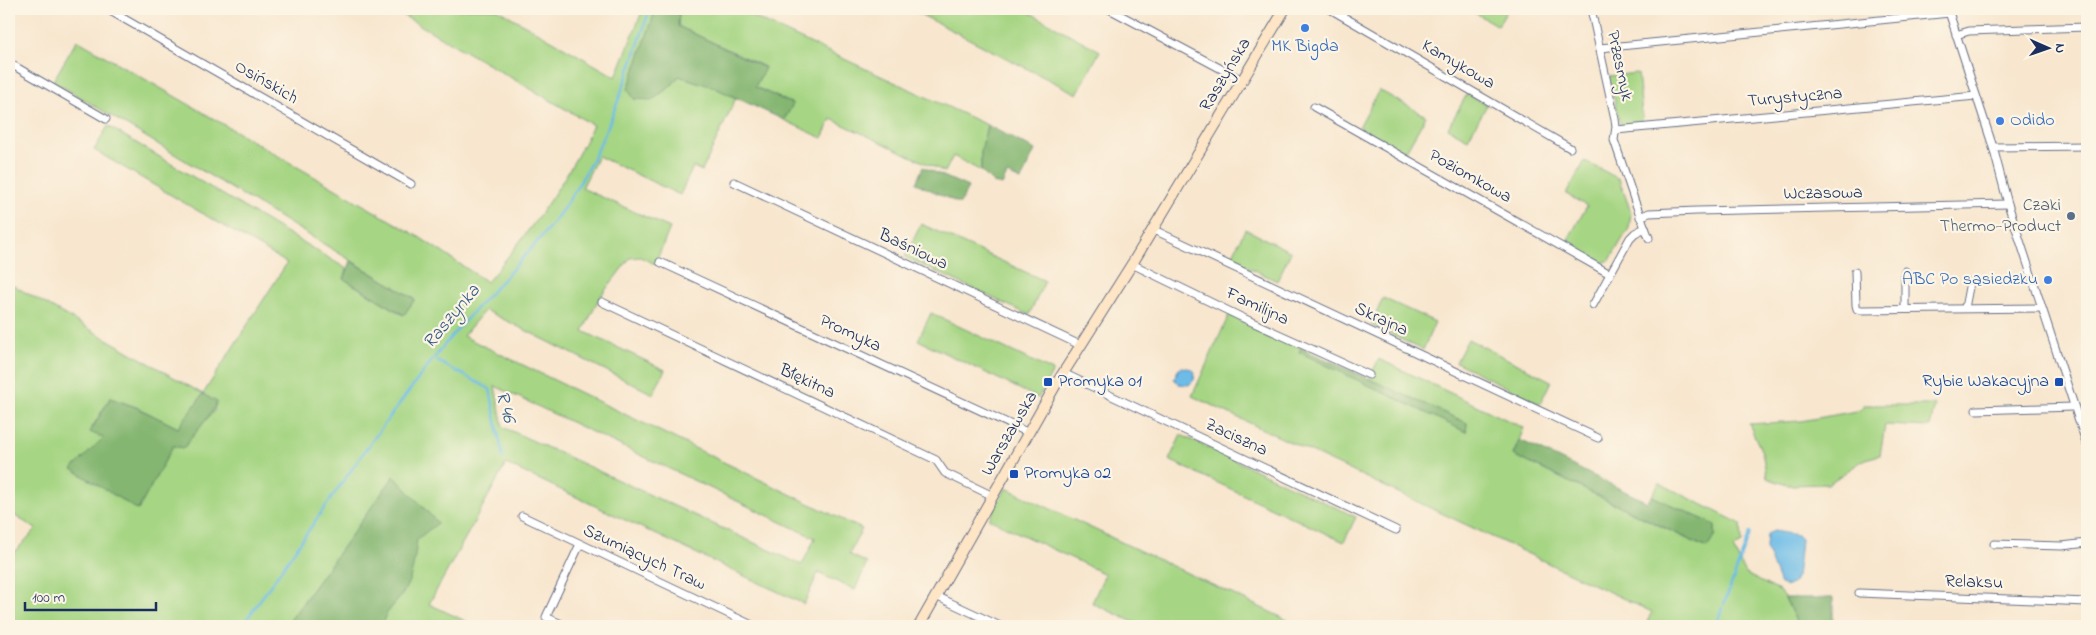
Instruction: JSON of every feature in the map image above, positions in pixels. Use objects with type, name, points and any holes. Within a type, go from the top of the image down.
[{"type":"street","name":"Osińskich","points":[[107,9],[410,184]]},
{"type":"street","points":[[1109,9],[1242,80]]},
{"type":"street","name":"Raszyńska","points":[[1196,158],[1285,9]]},
{"type":"street","name":"Kamykowa","points":[[1330,9],[1570,148]]},
{"type":"street","name":"Przesmyk","points":[[1591,9],[1615,119],[1616,130],[1614,140],[1649,238]]},
{"type":"street","points":[[1600,48],[1949,11],[1993,147],[2008,204],[2041,308],[2087,445]]},
{"type":"street","points":[[1956,35],[1969,31],[2087,27]]},
{"type":"street","points":[[9,63],[106,119]]},
{"type":"street","name":"Turystyczna","points":[[1616,130],[1976,96]]},
{"type":"street","name":"Poziomkowa","points":[[1314,107],[1610,274]]},
{"type":"street","points":[[1993,147],[2087,146]]},
{"type":"street","name":"Warszawska","points":[[919,626],[1063,373],[1196,158]]},
{"type":"street","name":"Baśniowa","points":[[734,182],[1080,345]]},
{"type":"street","name":"Wczasowa","points":[[1640,217],[1649,214],[1697,212],[2008,204]]},
{"type":"street","points":[[1593,305],[1630,238],[1634,233],[1645,228]]},
{"type":"street","name":"Skrajna","points":[[1152,229],[1598,438]]},
{"type":"street","name":"Promyka","points":[[660,262],[1028,433]]},
{"type":"street","name":"Familijna","points":[[1132,264],[1241,317],[1369,375]]},
{"type":"street","points":[[1905,271],[1906,309]]},
{"type":"street","points":[[1855,272],[1857,309],[2041,308]]},
{"type":"street","points":[[1965,308],[1970,282]]},
{"type":"street","name":"Błękitna","points":[[602,302],[936,460],[945,472],[993,496]]},
{"type":"street","name":"Zaciszna","points":[[1063,373],[1396,530]]},
{"type":"street","points":[[1976,410],[2074,407]]},
{"type":"street","name":"Szumiących Traw","points":[[522,516],[754,626]]},
{"type":"street","points":[[1994,544],[2062,546],[2087,542]]},
{"type":"street","points":[[566,626],[546,617],[580,544]]},
{"type":"street","name":"Relaksu","points":[[1859,594],[2087,602]]},
{"type":"street","points":[[936,596],[1000,626]]},
{"type":"green space","points":[[392,9],[497,9],[616,77],[643,9],[656,9],[653,13],[652,100],[671,86],[679,76],[713,87],[736,98],[702,171],[693,167],[680,195],[598,156],[582,188],[670,228],[655,264],[640,257],[630,258],[600,297],[583,331],[665,370],[653,394],[485,310],[463,336],[862,529],[849,554],[867,563],[855,590],[818,573],[804,604],[506,464],[429,604],[476,626],[383,626],[383,618],[404,592],[394,476],[286,626],[9,626],[9,558],[36,529],[9,512],[9,283],[203,394],[287,263],[94,150],[108,126],[347,269],[344,279],[403,315],[415,299],[53,81],[77,40],[419,237],[487,282],[545,207],[571,167],[593,125]],"holes":[[[495,386],[815,538],[802,565],[503,427]],[[203,395],[215,410],[194,432],[184,448],[173,446],[138,510],[73,469],[103,438],[90,431],[110,398],[136,407],[178,428]]]},
{"type":"green space","points":[[656,9],[675,9],[679,12],[678,26],[765,68],[755,87],[793,104],[784,120],[713,87],[679,76],[671,86],[652,100],[634,99],[628,89]]},
{"type":"green space","points":[[675,9],[736,9],[987,125],[981,152],[981,171],[953,156],[945,172],[831,119],[822,138],[784,120],[793,104],[755,87],[765,67],[678,26],[679,12]]},
{"type":"green space","points":[[910,9],[1023,9],[1100,51],[1077,94]]},
{"type":"green space","points":[[1468,9],[1508,9],[1498,26]]},
{"type":"green space","points":[[1638,73],[1643,124],[1622,126],[1609,76]]},
{"type":"green space","points":[[1379,90],[1426,116],[1405,153],[1359,127]]},
{"type":"green space","points":[[1467,94],[1487,105],[1468,139],[1448,128]]},
{"type":"green space","points":[[987,125],[1035,150],[1021,180],[1007,174],[1002,185],[993,183],[981,171],[981,152]]},
{"type":"green space","points":[[1585,161],[1619,179],[1631,212],[1629,228],[1610,260],[1601,263],[1566,243],[1587,206],[1566,194]]},
{"type":"green space","points":[[923,167],[968,187],[960,204],[916,183]]},
{"type":"green space","points":[[921,224],[1045,281],[1029,315],[905,257]]},
{"type":"green space","points":[[1245,229],[1291,252],[1277,281],[1231,259]]},
{"type":"green space","points":[[351,261],[415,299],[404,315],[344,279]]},
{"type":"green space","points":[[1383,298],[1435,322],[1423,350],[1371,325]]},
{"type":"green space","points":[[931,313],[1053,371],[1038,398],[918,340]]},
{"type":"green space","points":[[1229,315],[1301,348],[1299,352],[1466,432],[1467,423],[1368,380],[1379,359],[1524,428],[1513,455],[1706,548],[1715,536],[1715,525],[1652,496],[1659,483],[1741,524],[1742,543],[1733,548],[1746,574],[1779,591],[1785,598],[1798,626],[1645,626],[1652,612],[1192,396]]},
{"type":"green space","points":[[1468,339],[1551,381],[1540,404],[1456,362]]},
{"type":"green space","points":[[1301,348],[1467,423],[1466,432],[1299,352]]},
{"type":"green space","points":[[203,394],[217,402],[215,407],[184,448],[173,446],[138,510],[72,469],[103,438],[90,432],[110,398],[136,407],[178,428]]},
{"type":"green space","points":[[1865,405],[1935,405],[1930,427],[1885,425],[1880,455],[1865,459],[1828,484],[1787,485],[1767,478],[1762,452],[1749,424],[1801,421],[1862,410]]},
{"type":"green space","points":[[1181,435],[1356,517],[1344,542],[1169,460]]},
{"type":"green space","points":[[1520,440],[1647,502],[1652,496],[1715,525],[1715,536],[1707,548],[1513,455]]},
{"type":"green space","points":[[394,476],[438,523],[417,539],[409,580],[403,593],[387,613],[383,626],[286,626]]},
{"type":"green space","points":[[1006,488],[1300,626],[1142,626],[1092,603],[1105,574],[989,519]]},
{"type":"green space","points":[[1785,598],[1833,598],[1833,626],[1798,626]]},
{"type":"water","points":[[1182,367],[1192,369],[1195,372],[1194,380],[1189,385],[1179,384],[1174,379],[1178,370]]},
{"type":"water","points":[[1774,531],[1797,535],[1801,539],[1798,570],[1794,583],[1788,586],[1780,584],[1766,548],[1767,534]]},
{"type":"waterway","name":"Raszynka","points":[[242,626],[364,452],[441,349],[538,241],[569,201],[598,149],[610,122],[650,9]]},
{"type":"waterway","name":"R 46","points":[[437,361],[490,389],[503,458]]},
{"type":"waterway","points":[[1724,604],[1750,533]]},
{"type":"waterway","points":[[1716,626],[1722,608]]},
{"type":"place","name":"MK Bigda","points":[[1305,28]]},
{"type":"place","name":"Odido","points":[[2000,121]]},
{"type":"place","name":"Czaki Thermo-Product","points":[[2071,216]]},
{"type":"place","name":"ABC Po sąsiedzku","points":[[2048,280]]},
{"type":"place","name":"Promyka 01","points":[[1048,382]]},
{"type":"place","name":"Rybie Wakacyjna","points":[[2059,382]]},
{"type":"place","name":"Promyka 02","points":[[1014,474]]}]
